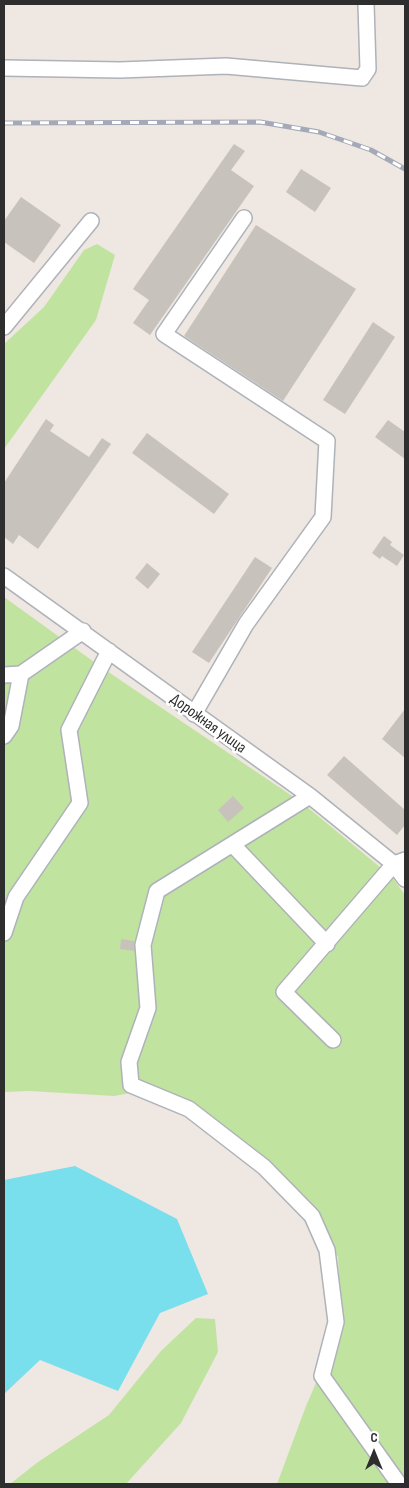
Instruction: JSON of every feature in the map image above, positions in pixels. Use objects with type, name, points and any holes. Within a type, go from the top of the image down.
[{"type":"street","points":[[4,68],[120,70],[226,66],[362,78],[368,69],[366,4]]},
{"type":"street","points":[[194,714],[246,624],[323,517],[327,441],[164,334],[244,218]]},
{"type":"street","points":[[4,327],[91,222]]},
{"type":"street","name":"Дорожная улица","points":[[4,576],[400,862],[405,879]]},
{"type":"street","points":[[4,675],[21,674],[83,632]]},
{"type":"street","points":[[4,933],[16,897],[80,803],[69,730],[109,651]]},
{"type":"street","points":[[4,736],[11,726],[21,674]]},
{"type":"street","points":[[310,796],[157,891],[143,945],[148,1008],[129,1062],[131,1085],[189,1110],[264,1167],[312,1216],[327,1250],[336,1322],[322,1376],[399,1484]]},
{"type":"street","points":[[233,844],[327,944]]},
{"type":"street","points":[[333,1040],[284,992],[400,862]]},
{"type":"green space","points":[[97,244],[115,255],[96,320],[4,449],[4,344],[44,307],[84,250]]},
{"type":"green space","points":[[4,597],[101,667],[301,802],[392,877],[405,895],[405,1484],[277,1484],[306,1406],[341,1325],[338,1257],[298,1194],[158,1088],[114,1096],[30,1091],[4,1092]]},
{"type":"green space","points":[[196,1318],[215,1319],[218,1352],[181,1423],[126,1484],[10,1484],[38,1462],[109,1415],[161,1351]]},
{"type":"water","points":[[75,1166],[177,1219],[208,1294],[160,1313],[118,1391],[40,1360],[4,1394],[4,1180]]},
{"type":"building","points":[[234,144],[245,151],[231,170],[254,186],[150,335],[133,323],[149,300],[133,289]]},
{"type":"building","points":[[301,169],[331,188],[315,212],[286,192]]},
{"type":"building","points":[[21,197],[61,225],[34,263],[4,242],[4,221]]},
{"type":"building","points":[[256,225],[356,289],[283,401],[184,336]]},
{"type":"building","points":[[373,322],[395,337],[345,414],[323,400]]},
{"type":"building","points":[[46,419],[54,425],[50,431],[89,457],[102,438],[111,444],[38,549],[19,535],[13,544],[4,537],[4,483]]},
{"type":"building","points":[[388,420],[405,432],[405,459],[375,437]]},
{"type":"building","points":[[147,433],[229,494],[214,514],[132,453]]},
{"type":"building","points":[[384,536],[392,542],[390,545],[404,555],[397,566],[382,556],[380,559],[372,553]]},
{"type":"building","points":[[255,557],[272,568],[209,663],[192,652]]},
{"type":"building","points":[[147,563],[160,574],[148,589],[135,578]]},
{"type":"building","points":[[405,709],[405,758],[382,739]]},
{"type":"building","points":[[344,756],[405,810],[405,825],[397,835],[327,775]]},
{"type":"building","points":[[233,796],[244,808],[228,822],[218,810]]},
{"type":"building","points":[[121,939],[134,941],[134,951],[120,949]]},
{"type":"railway","points":[[4,123],[260,122],[319,132],[371,150],[405,169]]}]
